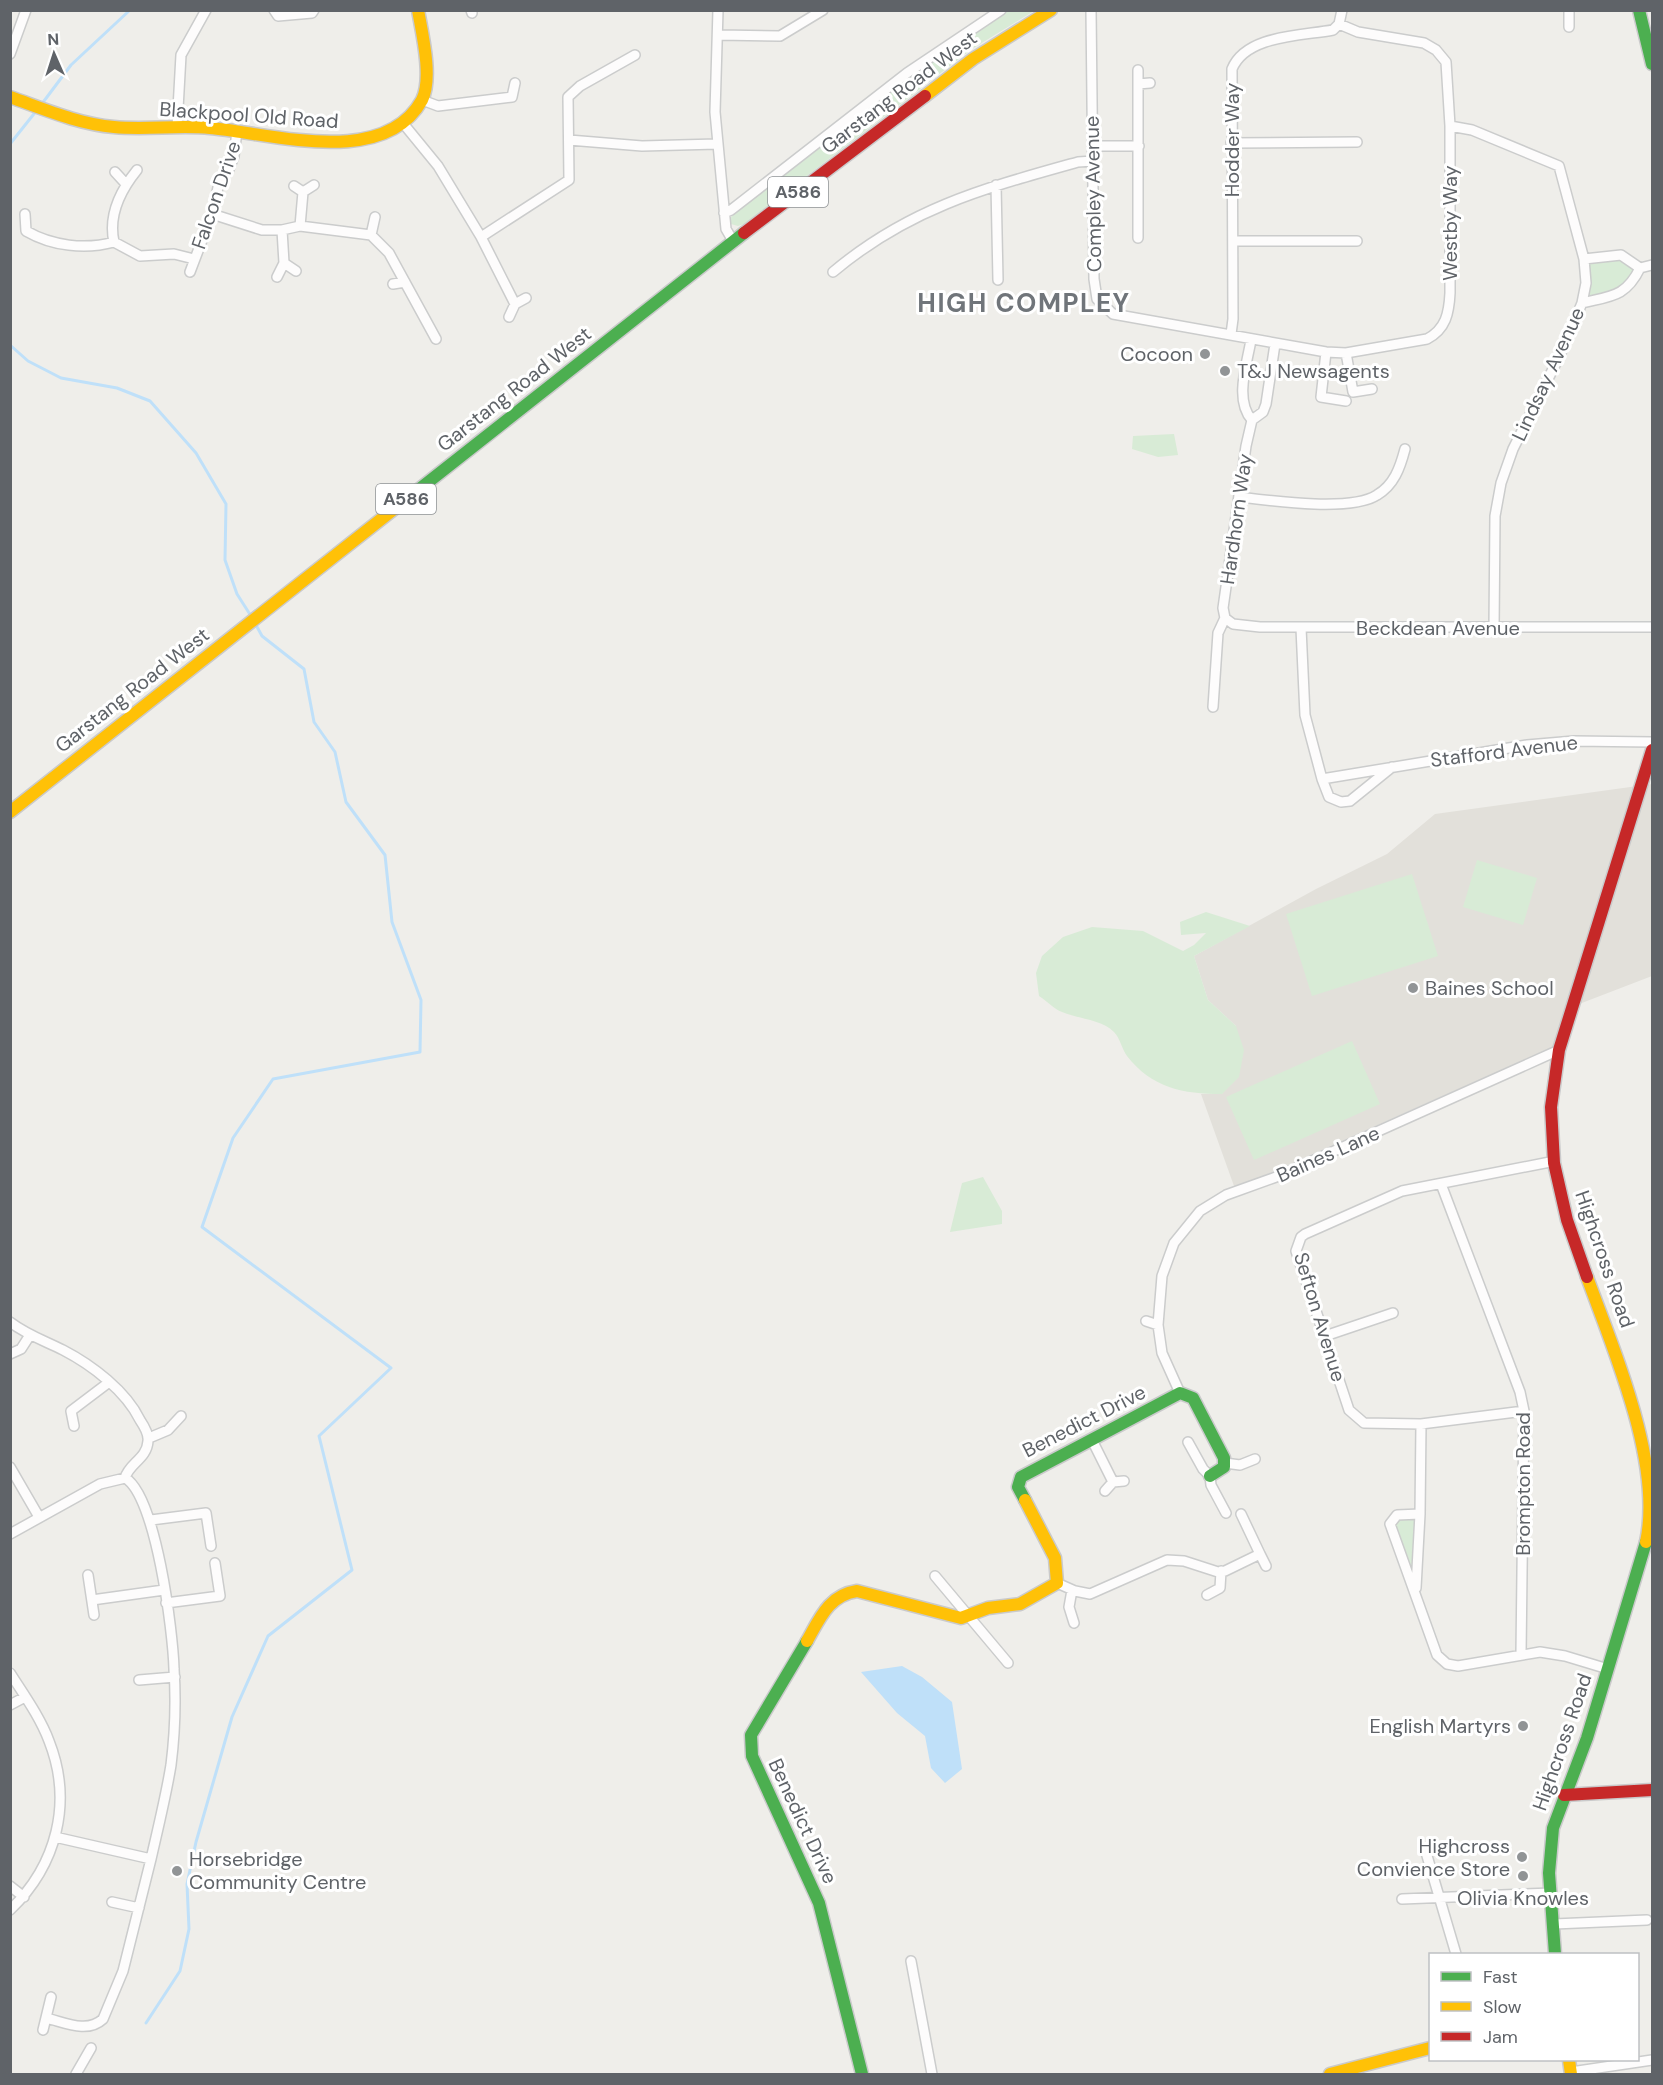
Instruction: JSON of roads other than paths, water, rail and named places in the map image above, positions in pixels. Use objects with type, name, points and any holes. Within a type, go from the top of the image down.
[{"type":"street","points":[[10,54],[26,10]]},
{"type":"street","points":[[177,127],[181,55],[206,10]]},
{"type":"street","points":[[274,10],[278,15],[312,13],[314,10]]},
{"type":"street","points":[[718,10],[715,112],[717,144],[726,229],[733,241]]},
{"type":"street","points":[[718,35],[780,36],[824,10]]},
{"type":"street","name":"Garstang Road West","points":[[724,213],[732,210],[908,73],[1001,10]]},
{"type":"street","name":"Garstang Road West","points":[[10,812],[733,241],[973,59],[1051,10]]},
{"type":"street","name":"Compley Avenue","points":[[1091,10],[1094,284],[1100,304],[1113,314],[1231,334],[1275,344]]},
{"type":"street","points":[[1339,24],[1342,10]]},
{"type":"street","points":[[1569,10],[1569,27]]},
{"type":"street","points":[[1639,10],[1653,64]]},
{"type":"street","points":[[420,11],[425,78],[422,100],[438,106],[512,97],[515,83]]},
{"type":"street","name":"Westby Way","points":[[1275,344],[1346,353],[1427,339],[1434,335],[1446,320],[1450,293],[1450,126],[1449,71],[1446,62],[1436,50],[1424,43],[1358,32],[1339,24]]},
{"type":"street","name":"Hodder Way","points":[[1231,334],[1233,319],[1232,69],[1242,53],[1251,46],[1333,30],[1339,24]]},
{"type":"street","points":[[481,237],[506,223],[569,180],[568,97],[580,86],[635,55]]},
{"type":"street","points":[[1138,70],[1138,238]]},
{"type":"street","points":[[1138,84],[1150,83]]},
{"type":"street","name":"Blackpool Old Road","points":[[10,97],[108,127],[177,127],[237,131],[334,143],[374,135],[402,122],[422,100]]},
{"type":"street","points":[[402,122],[438,166],[481,237],[515,304]]},
{"type":"street","name":"Lindsay Avenue","points":[[1450,126],[1472,130],[1559,166],[1584,259],[1586,284],[1582,303],[1560,355],[1513,449],[1501,483],[1495,516],[1494,628]]},
{"type":"street","name":"Falcon Drive","points":[[190,272],[212,214],[219,183],[229,169],[234,156],[237,131]]},
{"type":"street","points":[[569,140],[642,146],[717,144]]},
{"type":"street","points":[[1231,143],[1357,142]]},
{"type":"street","points":[[1093,146],[1139,146]]},
{"type":"street","points":[[833,272],[856,253],[903,223],[946,202],[1078,162],[1093,161]]},
{"type":"street","points":[[16,237],[26,231],[93,248],[114,242],[112,215],[126,184],[137,170]]},
{"type":"street","points":[[115,172],[126,184]]},
{"type":"street","points":[[303,192],[314,185]]},
{"type":"street","points":[[996,185],[998,280]]},
{"type":"street","points":[[294,186],[303,192]]},
{"type":"street","points":[[300,226],[303,192]]},
{"type":"street","points":[[25,214],[26,231]]},
{"type":"street","points":[[212,214],[262,230],[282,230],[300,226],[370,235],[384,247],[436,339]]},
{"type":"street","points":[[370,235],[375,217]]},
{"type":"street","points":[[1138,226],[1149,226]]},
{"type":"street","points":[[277,277],[284,263],[282,230]]},
{"type":"street","points":[[1233,241],[1357,241]]},
{"type":"street","name":"Falcon Drive","points":[[114,242],[140,256],[174,254],[194,259]]},
{"type":"street","points":[[1584,259],[1621,255],[1640,268],[1653,265]]},
{"type":"street","points":[[284,263],[296,271]]},
{"type":"street","points":[[1582,303],[1621,293],[1633,282],[1640,268]]},
{"type":"street","points":[[393,284],[405,282]]},
{"type":"street","points":[[509,317],[515,304],[526,298]]},
{"type":"street","points":[[1251,340],[1242,397],[1245,412],[1252,420]]},
{"type":"street","name":"Hardhorn Way","points":[[1213,707],[1218,633],[1225,618],[1223,608],[1246,446],[1252,420],[1263,412],[1266,404],[1275,344]]},
{"type":"street","points":[[1326,352],[1321,397],[1346,401]]},
{"type":"street","points":[[1346,353],[1353,392],[1372,389]]},
{"type":"street","points":[[1240,497],[1280,502],[1342,503],[1368,500],[1391,483],[1405,449]]},
{"type":"street","name":"Beckdean Avenue","points":[[1225,618],[1228,622],[1245,626],[1301,628],[1653,627]]},
{"type":"street","name":"Stafford Avenue","points":[[1301,628],[1304,709],[1322,779],[1329,797],[1341,802],[1350,801],[1392,767]]},
{"type":"street","name":"Stafford Avenue","points":[[1322,779],[1549,742],[1653,742]]},
{"type":"street","name":"Highcross Road","points":[[1555,1953],[1551,1835],[1579,1760],[1649,1547],[1651,1480],[1626,1377],[1572,1235],[1555,1161],[1550,1113],[1559,1050],[1653,750]]},
{"type":"street","name":"Baines Lane","points":[[1180,1393],[1162,1353],[1158,1325],[1163,1270],[1174,1243],[1189,1223],[1208,1206],[1226,1195],[1276,1177],[1559,1050]]},
{"type":"street","name":"Sefton Avenue","points":[[1524,1411],[1421,1424],[1364,1423],[1353,1415],[1296,1251],[1301,1237],[1388,1195],[1555,1161]]},
{"type":"street","name":"Brompton Road","points":[[1441,1184],[1520,1392],[1524,1411],[1521,1654]]},
{"type":"street","points":[[1324,1336],[1393,1313]]},
{"type":"street","points":[[1146,1321],[1158,1325]]},
{"type":"street","points":[[10,1322],[30,1335],[74,1357],[108,1383],[135,1410],[148,1438],[145,1454],[127,1471],[125,1478]]},
{"type":"street","points":[[10,1354],[21,1348],[30,1335]]},
{"type":"street","points":[[74,1426],[66,1409],[108,1383]]},
{"type":"street","points":[[1180,1393],[1193,1398],[1225,1463]]},
{"type":"street","name":"Benedict Drive","points":[[862,2074],[819,1903],[752,1756],[751,1735],[827,1606],[834,1598],[857,1590],[954,1617],[969,1616],[988,1608],[1020,1604],[1057,1583],[1056,1562],[1018,1486],[1023,1474],[1180,1393]]},
{"type":"street","points":[[148,1438],[168,1430],[181,1416]]},
{"type":"street","points":[[1416,1591],[1421,1424]]},
{"type":"street","points":[[1092,1440],[1113,1482]]},
{"type":"street","points":[[1188,1442],[1203,1469],[1210,1476],[1211,1485],[1226,1513]]},
{"type":"street","points":[[1225,1463],[1240,1465],[1255,1459]]},
{"type":"street","points":[[1210,1476],[1221,1471],[1225,1463]]},
{"type":"street","points":[[10,1467],[39,1517]]},
{"type":"street","points":[[10,1534],[100,1484],[125,1478]]},
{"type":"street","points":[[46,2018],[86,2028],[103,2019],[123,1971],[151,1859],[171,1765],[175,1677],[164,1590],[151,1520],[137,1489],[125,1478]]},
{"type":"street","points":[[1105,1491],[1113,1482],[1124,1481]]},
{"type":"street","points":[[151,1520],[206,1513],[211,1546]]},
{"type":"street","points":[[1240,1514],[1266,1566]]},
{"type":"street","points":[[1420,1514],[1397,1515],[1390,1524],[1416,1591],[1437,1655],[1447,1664],[1458,1666],[1521,1654],[1556,1654],[1608,1669]]},
{"type":"street","points":[[1057,1583],[1072,1590],[1090,1594],[1167,1560],[1184,1561],[1221,1571],[1260,1554]]},
{"type":"street","points":[[166,1603],[220,1596],[214,1563]]},
{"type":"street","points":[[1207,1594],[1221,1588],[1221,1571]]},
{"type":"street","points":[[88,1575],[94,1615]]},
{"type":"street","points":[[935,1576],[1008,1663]]},
{"type":"street","points":[[92,1600],[164,1590]]},
{"type":"street","points":[[1072,1590],[1070,1607],[1074,1623]]},
{"type":"street","points":[[10,1673],[49,1740],[56,1763],[61,1798],[55,1837],[45,1864],[24,1897],[10,1910]]},
{"type":"street","points":[[139,1680],[175,1677]]},
{"type":"street","points":[[10,1705],[25,1696]]},
{"type":"street","points":[[1564,1796],[1653,1790]]},
{"type":"street","points":[[55,1837],[151,1859]]},
{"type":"street","points":[[1425,1849],[1456,1953]]},
{"type":"street","points":[[10,1886],[24,1897]]},
{"type":"street","points":[[1402,1899],[1552,1893]]},
{"type":"street","points":[[112,1902],[139,1908]]},
{"type":"street","points":[[1554,1924],[1647,1920]]},
{"type":"street","points":[[911,1961],[932,2074]]},
{"type":"street","points":[[43,2030],[51,1997]]},
{"type":"street","points":[[76,2074],[91,2048]]},
{"type":"street","points":[[1330,2074],[1429,2049]]},
{"type":"street","points":[[1571,2069],[1653,2060]]},
{"type":"water","points":[[902,1666],[922,1677],[952,1702],[962,1769],[945,1783],[931,1768],[925,1736],[897,1713],[861,1672]]},
{"type":"waterway","points":[[41,105],[71,65],[130,10]]},
{"type":"waterway","points":[[10,144],[37,110]]},
{"type":"waterway","points":[[10,345],[28,361],[61,378],[117,388],[150,401],[196,453],[226,504],[225,560],[237,594],[251,616]]},
{"type":"waterway","points":[[146,2023],[180,1971],[189,1929],[187,1884],[196,1842],[232,1717],[268,1636],[352,1570],[319,1436],[391,1368],[202,1227],[233,1138],[273,1079],[420,1052],[421,1000],[392,922],[385,855],[346,802],[335,752],[314,722],[304,669],[262,636],[256,625]]},
{"type":"place","name":"Cocoon","points":[[1205,354]]},
{"type":"place","name":"T&J Newsagents","points":[[1225,371]]},
{"type":"place","name":"Baines School","points":[[1413,988]]},
{"type":"place","name":"English Martyrs","points":[[1523,1726]]},
{"type":"place","name":"Highcross Convience Store","points":[[1522,1857]]},
{"type":"place","name":"Horsebridge Community Centre","points":[[177,1871]]},
{"type":"place","name":"Olivia Knowles","points":[[1523,1876]]},
{"type":"district","name":"HIGH COMPLEY","points":[[1024,303]]}]
